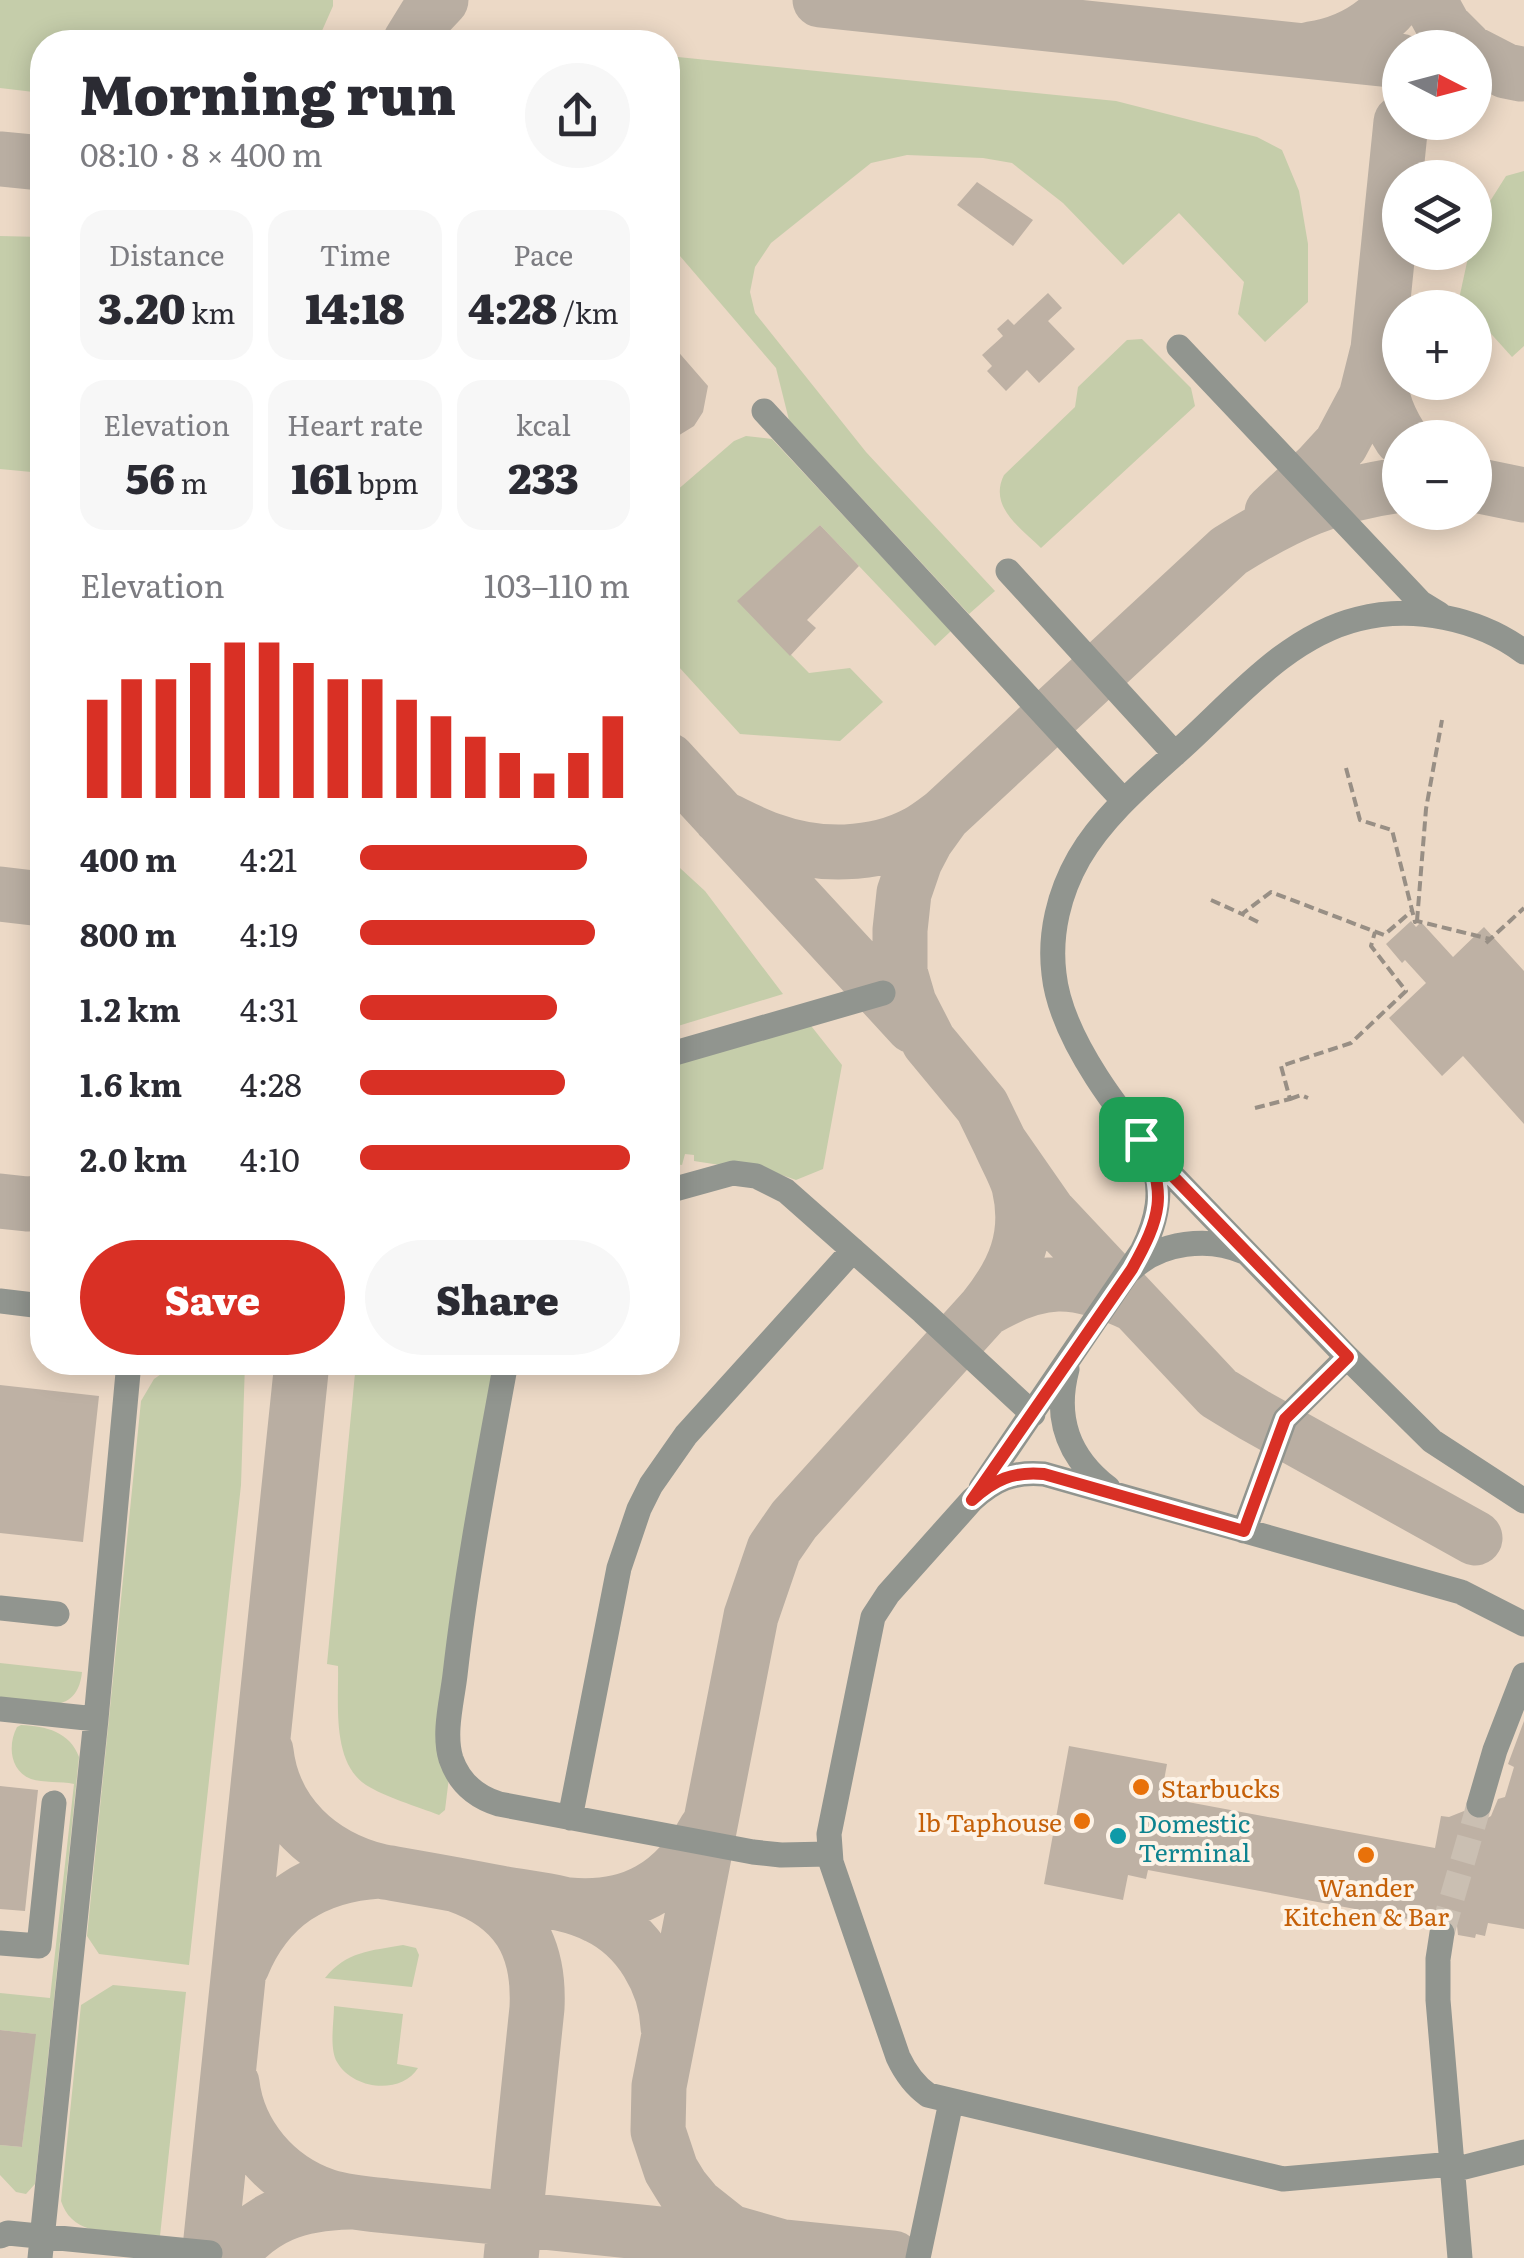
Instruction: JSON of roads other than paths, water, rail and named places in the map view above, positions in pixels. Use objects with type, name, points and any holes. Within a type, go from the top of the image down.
[{"type":"lane","points":[[1179,347],[1421,603],[1434,612],[1500,637],[1524,652]]},
{"type":"lane","points":[[764,411],[1124,800]]},
{"type":"lane","points":[[1374,554],[1387,578],[1385,596],[1378,609],[1318,634],[1284,656],[1098,828],[1064,889],[1054,929],[1053,972],[1062,1012],[1081,1052],[1166,1169],[1432,1440],[1524,1501]]},
{"type":"lane","points":[[1008,571],[1175,754]]},
{"type":"lane","points":[[1357,619],[1399,614],[1453,620]]},
{"type":"lane","points":[[680,1052],[883,993]]},
{"type":"lane","points":[[1141,1139],[1157,1176],[1158,1204],[1150,1234],[1132,1269],[972,1500],[888,1594],[873,1617],[829,1834],[829,1854],[898,2057],[920,2090],[938,2100],[1284,2179],[1453,2167],[1524,2152]]},
{"type":"lane","points":[[680,1188],[733,1173],[756,1176],[786,1191],[1033,1414]]},
{"type":"lane","points":[[1132,1269],[1149,1256],[1189,1244],[1231,1246],[1254,1259]]},
{"type":"lane","points":[[570,1818],[619,1568],[651,1485],[686,1436],[854,1250]]},
{"type":"lane","points":[[0,1301],[30,1305]]},
{"type":"lane","points":[[1073,1354],[1062,1400],[1064,1426],[1086,1470],[1120,1495]]},
{"type":"lane","points":[[1244,1531],[1285,1419],[1348,1357]]},
{"type":"lane","points":[[41,2247],[128,1375]]},
{"type":"lane","points":[[504,1375],[464,1593],[448,1747],[460,1776],[480,1796],[499,1804],[753,1852],[829,1854]]},
{"type":"lane","points":[[972,1500],[1002,1478],[1044,1474],[1461,1592],[1524,1624]]},
{"type":"lane","points":[[0,1608],[57,1614]]},
{"type":"lane","points":[[1479,1805],[1524,1675]]},
{"type":"lane","points":[[0,1709],[96,1719]]},
{"type":"lane","points":[[0,1943],[38,1946],[54,1803]]},
{"type":"lane","points":[[1442,1934],[1438,2000],[1460,2258]]},
{"type":"lane","points":[[918,2258],[951,2102]]},
{"type":"lane","points":[[0,2236],[8,2233],[41,2247],[210,2253]]},
{"type":"tunnel","points":[[1442,1933],[1479,1805]]},
{"type":"place","name":"Starbucks","points":[[1141,1787]]},
{"type":"place","name":"lb Taphouse","points":[[1082,1821]]},
{"type":"place","name":"Domestic Terminal","points":[[1118,1836]]},
{"type":"place","name":"Wander Kitchen & Bar","points":[[1366,1855]]}]
